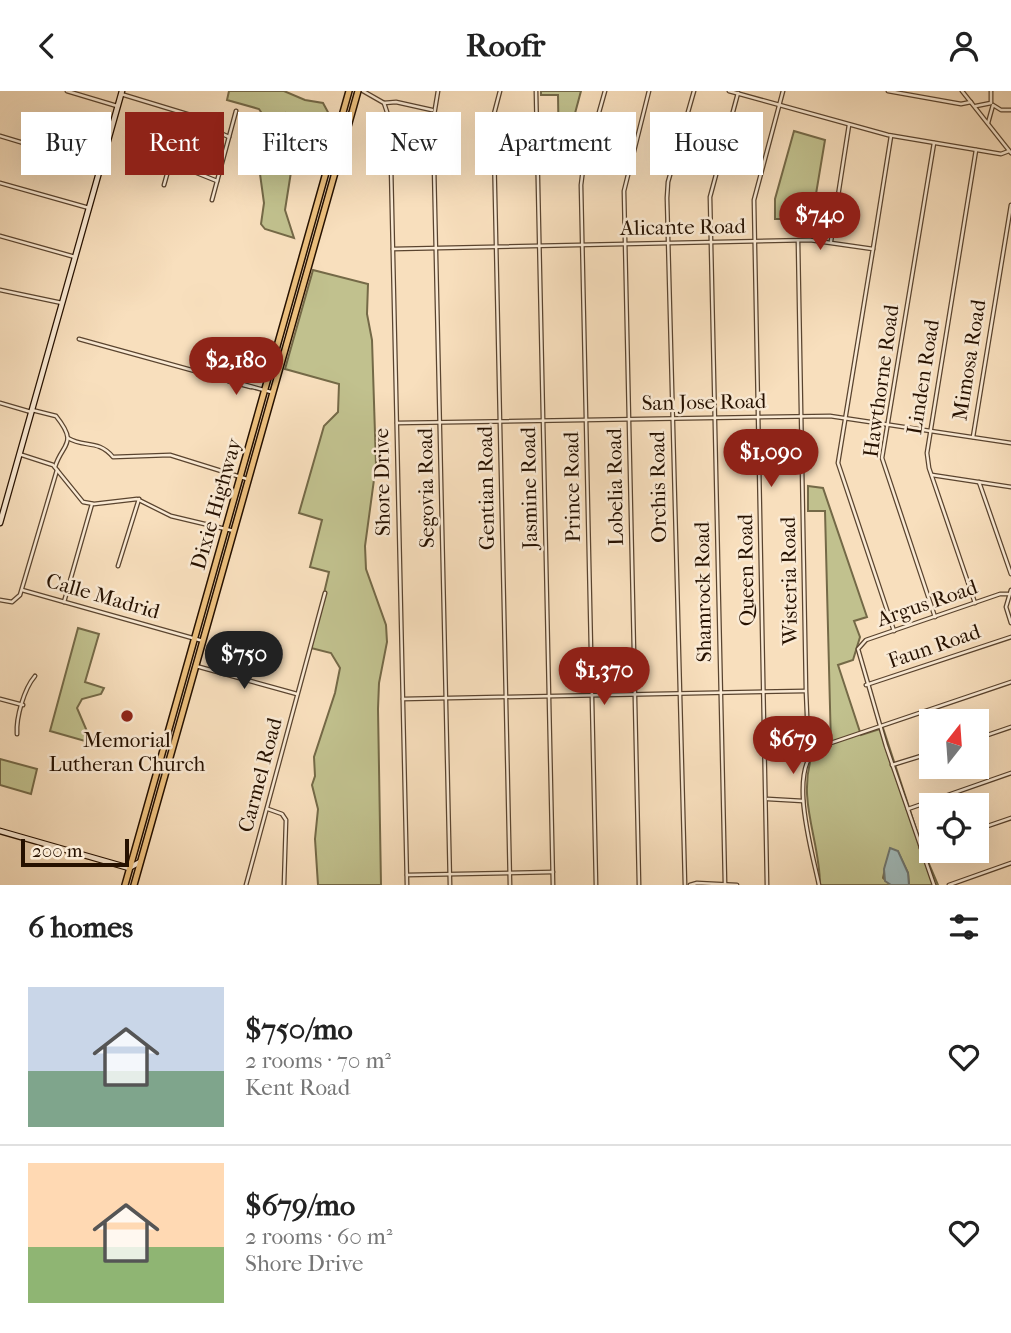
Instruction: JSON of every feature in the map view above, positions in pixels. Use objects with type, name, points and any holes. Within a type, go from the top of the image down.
[{"type":"main road","name":"Dixie Highway","points":[[125,885],[349,91]]},
{"type":"main road","points":[[134,885],[322,219],[361,91]]},
{"type":"main road","points":[[111,127],[121,93]]},
{"type":"main road","points":[[0,523],[98,175]]},
{"type":"main road","points":[[313,217],[322,219]]},
{"type":"main road","points":[[284,321],[293,323]]},
{"type":"main road","points":[[0,831],[130,868],[140,862]]},
{"type":"street","points":[[66,91],[117,106]]},
{"type":"street","points":[[361,91],[384,103],[396,102],[434,109]]},
{"type":"street","name":"Segovia Road","points":[[438,91],[434,109],[450,885]]},
{"type":"street","name":"Gentian Road","points":[[500,91],[494,120],[510,885]]},
{"type":"street","name":"Jasmine Road","points":[[536,91],[553,885]]},
{"type":"street","name":"Prince Road","points":[[596,885],[581,177],[605,91]]},
{"type":"street","name":"Lobelia Road","points":[[639,885],[625,183],[649,91]]},
{"type":"street","name":"Orchis Road","points":[[687,885],[678,693],[668,182],[694,91]]},
{"type":"street","points":[[729,91],[891,136],[1001,154],[1010,152],[962,91]]},
{"type":"street","name":"Queen Road","points":[[767,885],[754,241],[755,193],[783,91]]},
{"type":"street","points":[[888,91],[961,104],[991,103],[990,91]]},
{"type":"street","points":[[121,93],[182,112]]},
{"type":"street","name":"Shamrock Road","points":[[725,884],[712,184],[738,93]]},
{"type":"street","name":"Shore Drive","points":[[384,103],[390,121],[407,885]]},
{"type":"street","points":[[988,124],[993,105],[1001,110],[1011,110]]},
{"type":"street","points":[[212,199],[236,111]]},
{"type":"street","points":[[831,241],[849,125]]},
{"type":"street","points":[[224,135],[229,137]]},
{"type":"street","points":[[0,136],[21,142]]},
{"type":"street","points":[[891,136],[838,463],[894,631]]},
{"type":"street","name":"Hawthorne Road","points":[[934,143],[882,458],[935,617]]},
{"type":"street","name":"Linden Road","points":[[975,603],[927,453],[976,150]]},
{"type":"street","points":[[164,185],[167,175]]},
{"type":"street","points":[[202,175],[217,181]]},
{"type":"street","points":[[0,183],[89,208]]},
{"type":"street","name":"Mimosa Road","points":[[973,437],[1011,205]]},
{"type":"street","points":[[0,236],[75,257]]},
{"type":"street","name":"Alicante Road","points":[[393,249],[754,241],[831,241],[873,249]]},
{"type":"street","name":"Wisteria Road","points":[[798,241],[806,691],[808,739],[814,750]]},
{"type":"street","points":[[0,290],[62,303]]},
{"type":"street","points":[[79,339],[273,392]]},
{"type":"street","points":[[0,403],[56,417],[68,438],[67,448],[56,469],[22,590]]},
{"type":"street","name":"San Jose Road","points":[[397,423],[845,417],[1011,443]]},
{"type":"street","points":[[68,438],[100,445],[113,457],[170,455],[248,479]]},
{"type":"street","points":[[19,454],[51,464],[82,501],[92,504],[139,499],[172,516],[234,531]]},
{"type":"street","points":[[932,475],[1011,487]]},
{"type":"street","points":[[979,482],[1011,574]]},
{"type":"street","points":[[118,566],[139,499]]},
{"type":"street","points":[[64,602],[92,504]]},
{"type":"street","name":"Calle Madrid","points":[[0,600],[14,602],[22,590],[203,641]]},
{"type":"street","points":[[1011,590],[1006,607],[1011,624]]},
{"type":"street","name":"Carmel Road","points":[[246,885],[325,593]]},
{"type":"street","name":"Argus Road","points":[[880,727],[857,653],[859,646],[866,640],[1000,594],[1008,594]]},
{"type":"street","name":"Faun Road","points":[[866,685],[1011,637]]},
{"type":"street","points":[[196,666],[298,695]]},
{"type":"street","points":[[17,734],[27,687],[35,676]]},
{"type":"street","points":[[819,885],[803,801],[807,762],[814,750],[1011,682]]},
{"type":"street","points":[[403,699],[806,691]]},
{"type":"street","points":[[0,699],[23,705]]},
{"type":"street","points":[[880,727],[919,842]]},
{"type":"street","points":[[989,735],[1011,727]]},
{"type":"street","points":[[162,752],[173,748]]},
{"type":"street","points":[[892,765],[919,757]]},
{"type":"street","points":[[908,809],[1011,772]]},
{"type":"street","points":[[767,800],[803,801]]},
{"type":"street","points":[[267,808],[282,814],[286,820],[284,885]]},
{"type":"street","points":[[989,826],[1011,818]]},
{"type":"street","points":[[926,863],[934,885]]},
{"type":"street","points":[[949,885],[1011,863]]},
{"type":"street","points":[[407,875],[553,871]]},
{"type":"street","points":[[687,885],[737,885]]},
{"type":"green space","points":[[229,91],[284,91],[305,100],[323,103],[328,112],[261,112],[259,109],[227,100]]},
{"type":"green space","points":[[541,91],[581,91],[575,112],[558,112],[558,95],[541,95]]},
{"type":"green space","points":[[794,131],[825,140],[816,194],[802,219],[775,219],[775,199]]},
{"type":"green space","points":[[260,175],[291,175],[285,210],[294,238],[265,229],[261,224],[264,203]]},
{"type":"green space","points":[[313,270],[368,284],[367,314],[372,340],[376,465],[365,546],[366,569],[386,625],[387,642],[379,683],[378,709],[381,885],[318,885],[315,839],[318,809],[312,785],[315,776],[314,757],[335,693],[340,668],[331,653],[311,648],[329,572],[310,567],[322,520],[299,513],[324,426],[338,412],[339,384],[285,369]]},
{"type":"green space","points":[[808,486],[823,488],[867,617],[854,621],[860,637],[853,660],[838,665],[861,735],[883,728],[919,838],[919,863],[929,863],[938,885],[909,885],[908,873],[898,852],[886,864],[883,878],[891,885],[820,885],[807,787],[813,752],[831,746],[825,511],[808,511]]},
{"type":"green space","points":[[78,628],[99,634],[85,682],[104,688],[101,694],[82,699],[77,708],[92,743],[50,731]]},
{"type":"green space","points":[[0,759],[37,769],[31,794],[0,785]]},
{"type":"water","points":[[890,848],[898,851],[908,873],[909,885],[891,885],[885,881],[884,869]]},
{"type":"place","name":"Memorial Lutheran Church","points":[[127,716]]}]
